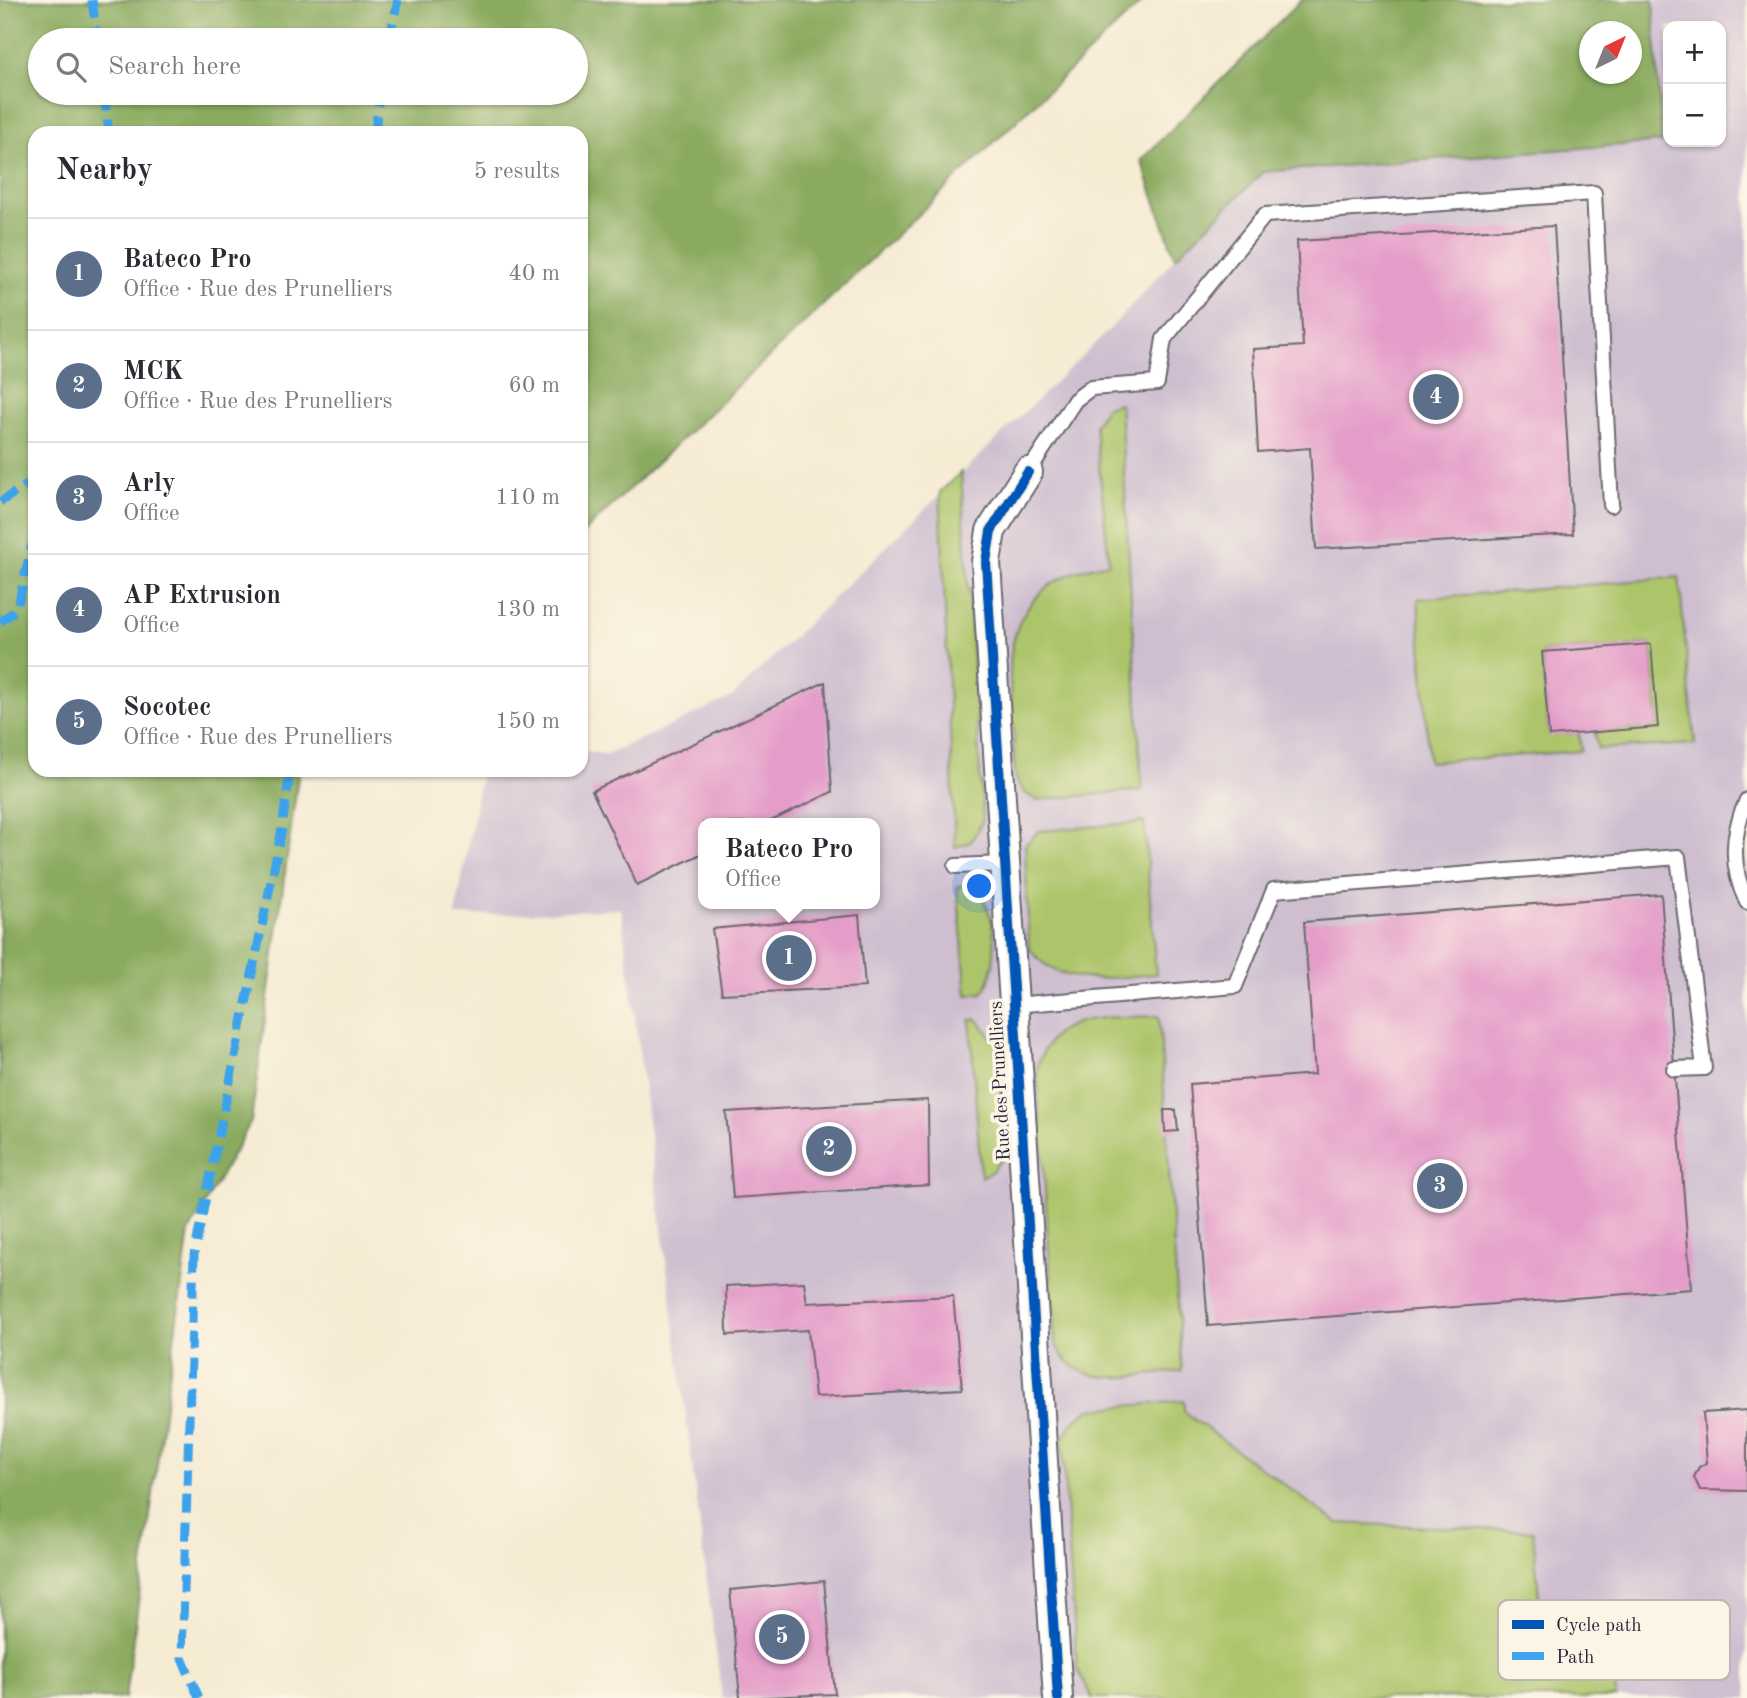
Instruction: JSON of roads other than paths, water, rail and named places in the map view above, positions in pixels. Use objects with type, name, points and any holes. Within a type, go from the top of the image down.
[{"type":"street","name":"Rue des Prunelliers","points":[[1028,472],[999,516],[986,547],[1058,1698]]},
{"type":"lane","points":[[1028,472],[1075,400],[1091,388],[1157,383],[1164,339],[1265,215],[1594,192],[1611,505]]},
{"type":"lane","points":[[1747,800],[1735,832],[1734,850],[1740,888],[1747,902]]},
{"type":"lane","points":[[1014,1004],[1235,986],[1274,890],[1678,857],[1704,1068],[1674,1069]]},
{"type":"lane","points":[[956,866],[1004,864]]},
{"type":"place","name":"AP Extrusion","points":[[1436,397]]},
{"type":"place","name":"Bateco Pro","points":[[789,958]]},
{"type":"place","name":"MCK","points":[[829,1149]]},
{"type":"place","name":"Arly","points":[[1440,1186]]},
{"type":"place","name":"Socotec","points":[[782,1637]]}]
